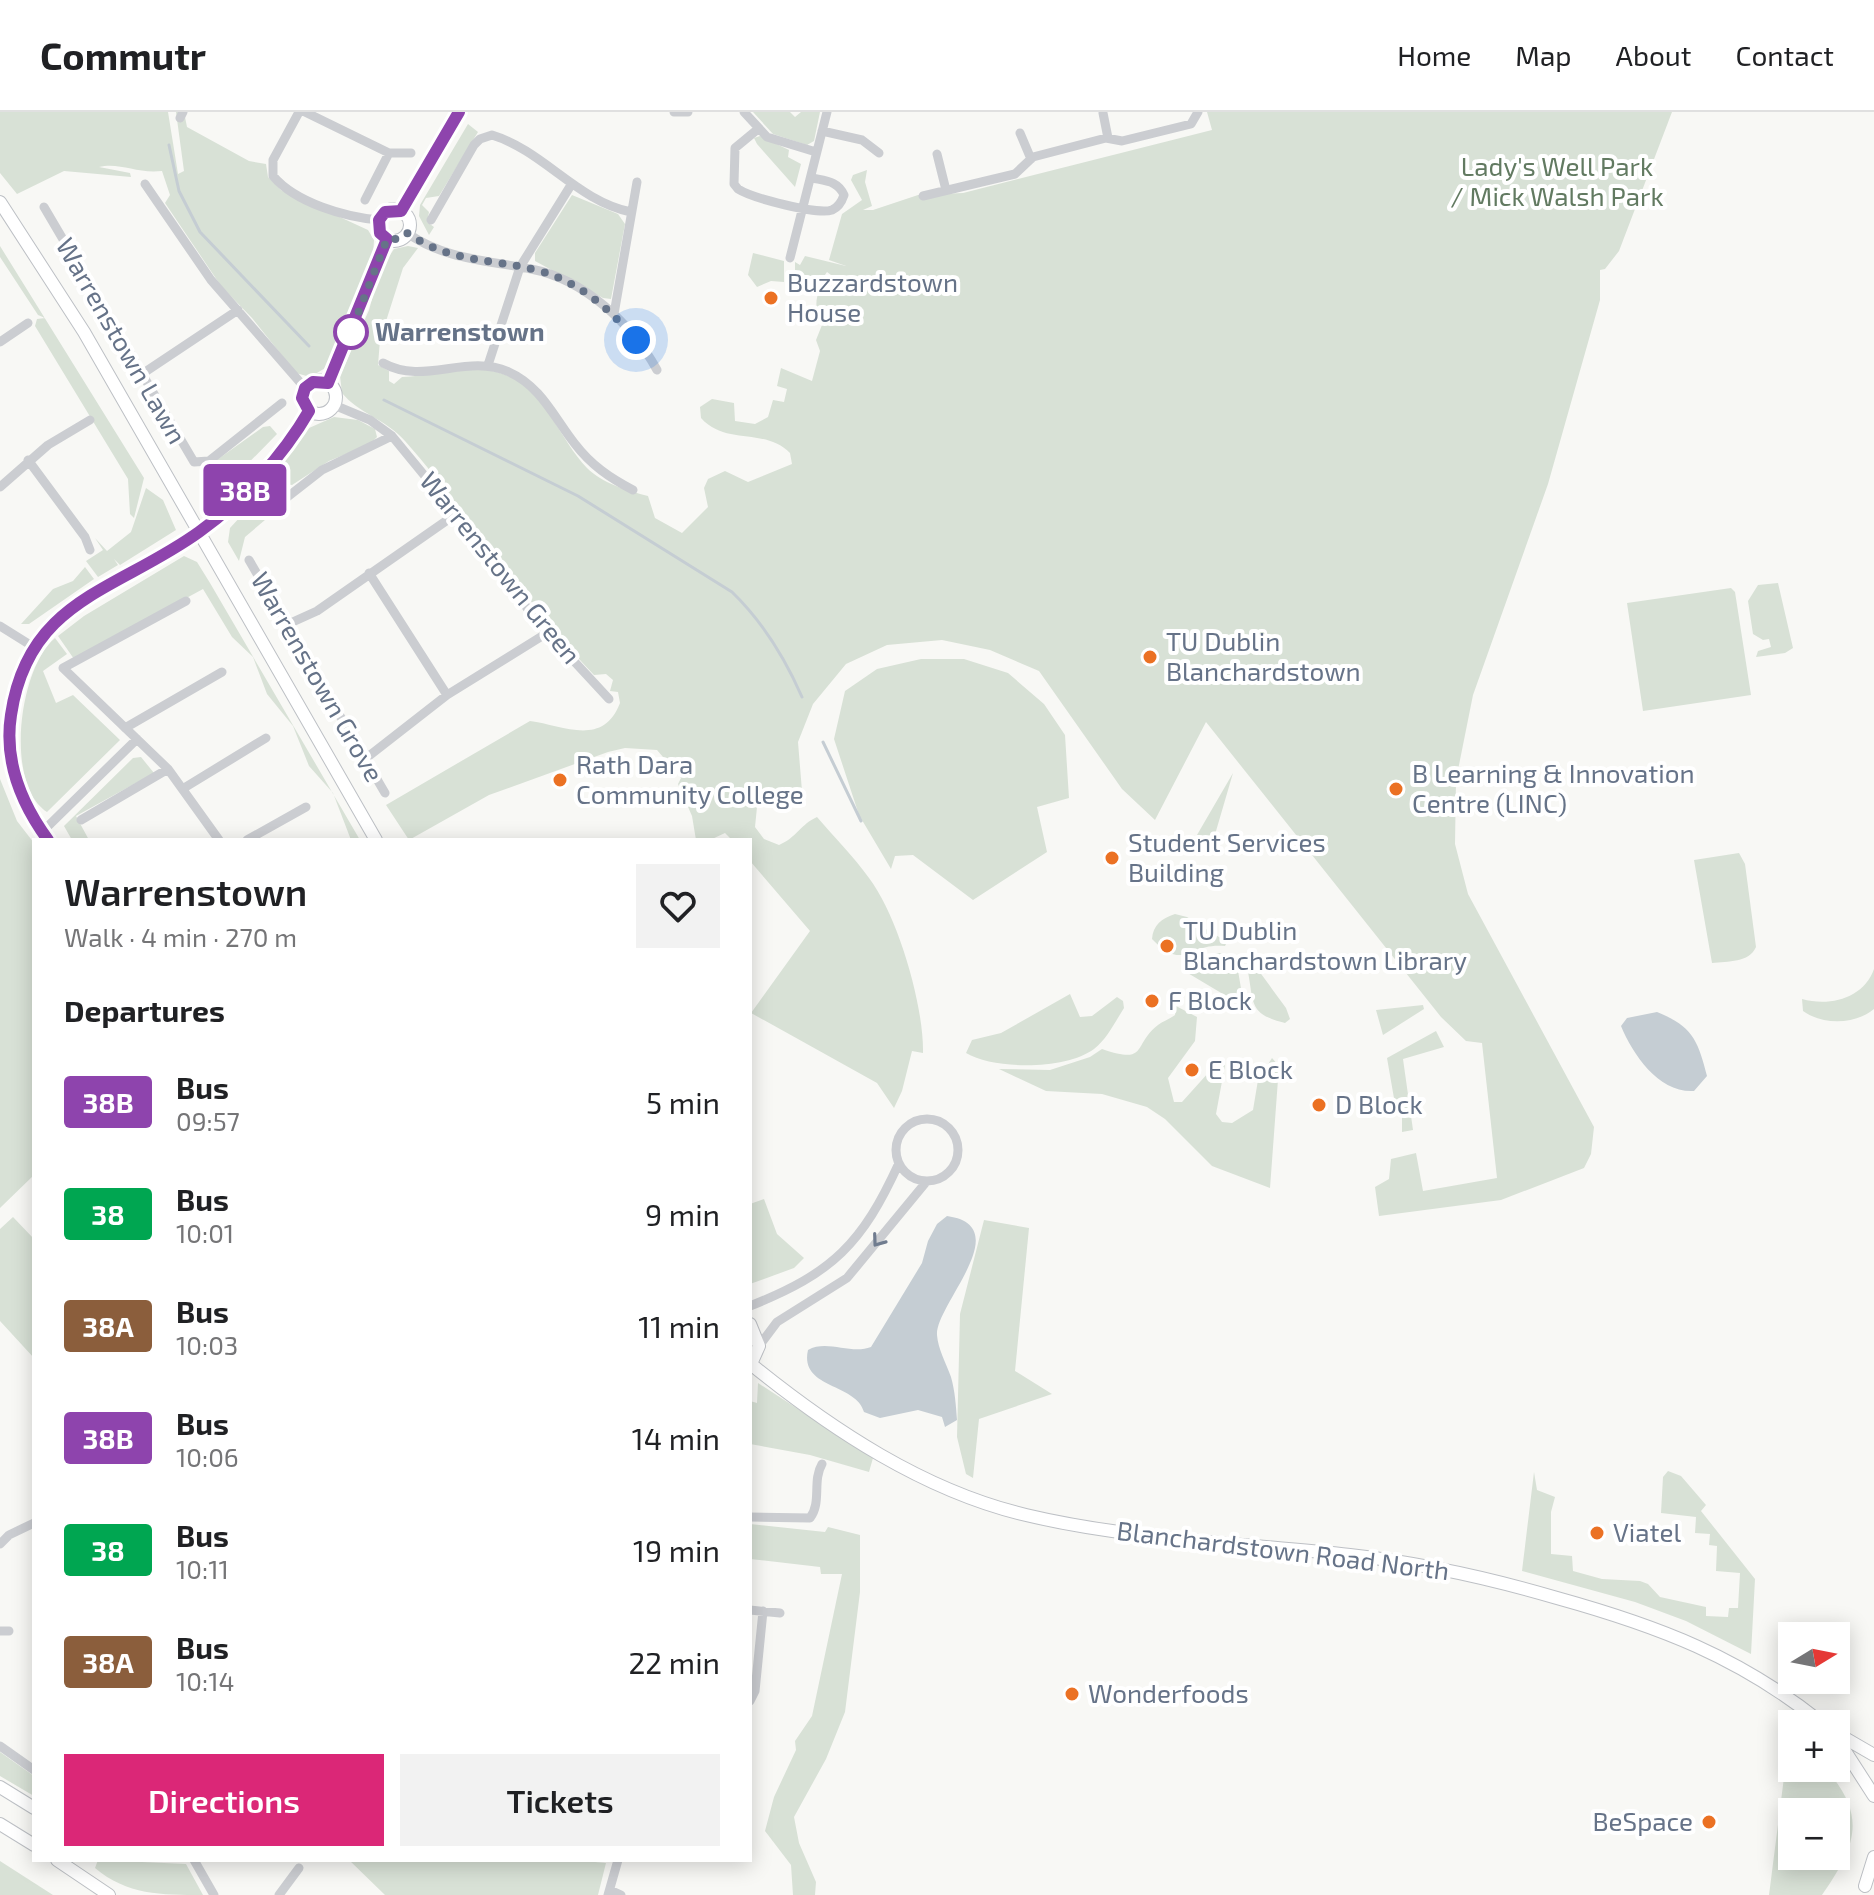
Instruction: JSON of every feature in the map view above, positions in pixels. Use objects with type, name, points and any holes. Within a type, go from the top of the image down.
[{"type":"main road","points":[[401,211],[459,112]]},
{"type":"main road","points":[[0,202],[44,265],[375,838]]},
{"type":"main road","points":[[401,211],[408,218],[407,233],[400,239],[387,239],[380,233],[379,220],[385,212],[401,211]]},
{"type":"main road","points":[[328,383],[387,239]]},
{"type":"main road","points":[[309,411],[302,398],[305,388],[313,382],[328,383]]},
{"type":"main road","points":[[309,411],[326,413],[334,405],[336,395],[328,383]]},
{"type":"main road","points":[[45,836],[17,782],[9,748],[13,699],[32,646],[46,629],[77,604],[198,533],[265,469],[309,411]]},
{"type":"main road","points":[[752,1329],[759,1346],[752,1363]]},
{"type":"main road","name":"Blanchardstown Road North","points":[[752,1366],[827,1423],[876,1453],[986,1503],[1074,1524],[1411,1563],[1518,1587],[1624,1616],[1681,1637],[1760,1678],[1804,1710]]},
{"type":"main road","points":[[1850,1742],[1874,1755]]},
{"type":"main road","points":[[1850,1757],[1874,1796]]},
{"type":"main road","points":[[0,1787],[32,1807]]},
{"type":"main road","points":[[0,1824],[32,1844]]},
{"type":"main road","points":[[1866,1887],[1874,1857]]},
{"type":"main road","points":[[60,1862],[109,1895]]},
{"type":"street","points":[[379,220],[354,216],[310,200],[273,176],[273,160],[302,112],[389,153],[411,153]]},
{"type":"street","points":[[674,112],[688,112]]},
{"type":"street","points":[[744,112],[758,129],[778,142],[816,152]]},
{"type":"street","points":[[790,258],[827,112]]},
{"type":"street","points":[[923,196],[1015,174],[1031,159],[1108,138],[1122,141],[1191,124],[1198,112]]},
{"type":"street","points":[[1103,113],[1108,138]]},
{"type":"street","points":[[758,129],[735,148],[734,184],[743,192],[803,208],[831,211],[844,195],[834,183],[812,178]]},
{"type":"street","points":[[822,131],[862,140],[879,153]]},
{"type":"street","points":[[1020,133],[1031,159]]},
{"type":"street","points":[[431,220],[474,146],[487,136],[497,137],[522,150],[571,185],[603,203],[631,212]]},
{"type":"street","points":[[365,200],[389,153]]},
{"type":"street","points":[[937,154],[946,190]]},
{"type":"street","points":[[614,314],[637,182]]},
{"type":"street","points":[[145,184],[211,280],[305,388]]},
{"type":"street","points":[[488,365],[520,267],[571,185]]},
{"type":"street","name":"Warrenstown Lawn","points":[[44,207],[183,448],[199,464],[235,443],[282,403]]},
{"type":"street","points":[[407,233],[445,254],[520,267],[564,280],[614,314],[648,353],[657,370]]},
{"type":"street","points":[[142,374],[238,310]]},
{"type":"street","points":[[0,342],[28,323]]},
{"type":"street","points":[[383,363],[412,374],[488,365],[510,372],[530,385],[585,457],[633,490]]},
{"type":"street","name":"Warrenstown Green","points":[[334,405],[370,420],[392,436],[547,633],[609,699]]},
{"type":"street","points":[[0,487],[28,460],[90,420]]},
{"type":"street","points":[[281,502],[322,470],[392,436]]},
{"type":"street","points":[[28,460],[85,537],[90,550]]},
{"type":"street","points":[[286,625],[317,611],[456,514]]},
{"type":"street","name":"Warrenstown Grove","points":[[249,560],[385,793]]},
{"type":"street","points":[[369,573],[447,695]]},
{"type":"street","points":[[186,601],[63,668],[168,769],[184,788],[214,838]]},
{"type":"street","points":[[0,626],[32,646]]},
{"type":"street","points":[[365,759],[447,695],[547,633]]},
{"type":"street","points":[[125,728],[222,672]]},
{"type":"street","points":[[184,788],[266,738]]},
{"type":"street","points":[[45,836],[137,739]]},
{"type":"street","points":[[81,820],[168,769]]},
{"type":"street","points":[[251,838],[306,807]]},
{"type":"street","points":[[759,1346],[777,1322],[847,1278],[927,1181],[950,1170],[958,1153],[954,1135],[941,1122],[921,1119],[904,1129],[896,1147],[899,1163],[908,1174],[927,1181]]},
{"type":"street","points":[[752,1305],[804,1284],[839,1257],[864,1228],[899,1163]]},
{"type":"street","points":[[752,1517],[810,1518],[816,1508],[817,1474],[822,1464]]},
{"type":"street","points":[[0,1544],[18,1529],[32,1524]]},
{"type":"street","points":[[752,1610],[780,1613]]},
{"type":"street","points":[[752,1697],[763,1611]]},
{"type":"street","points":[[0,1746],[32,1769]]},
{"type":"street","points":[[195,1862],[214,1895]]},
{"type":"street","points":[[617,1862],[609,1892],[621,1895]]},
{"type":"street","points":[[279,1895],[299,1868]]},
{"type":"green space","points":[[0,112],[168,112],[178,174],[184,171],[176,112],[184,112],[187,127],[249,161],[266,164],[268,177],[281,190],[368,230],[374,240],[373,256],[327,367],[310,377],[296,373],[252,318],[221,286],[165,203],[170,195],[162,171],[99,167],[130,173],[131,177],[64,171],[17,194],[0,173]]},
{"type":"green space","points":[[753,112],[790,112],[795,117],[801,112],[820,112],[814,141],[807,145],[773,134]]},
{"type":"green space","name":"TU Dublin Blanchardstown","points":[[1207,112],[1672,112],[1619,251],[1605,269],[1600,270],[1600,300],[1548,484],[1473,695],[1456,780],[1455,844],[1468,894],[1594,1127],[1591,1154],[1584,1168],[1501,1200],[1379,1216],[1375,1187],[1389,1179],[1391,1159],[1416,1153],[1423,1191],[1497,1178],[1482,1043],[1466,1041],[1441,1017],[1206,722],[1155,820],[1122,789],[1039,671],[990,650],[942,640],[887,645],[846,664],[813,704],[798,742],[802,791],[794,796],[771,789],[758,797],[755,827],[764,839],[779,845],[817,817],[869,878],[890,915],[914,987],[923,1053],[912,1051],[902,1091],[894,1108],[877,1083],[752,1014],[810,931],[752,863],[752,838],[730,838],[725,833],[714,838],[696,838],[692,816],[678,784],[681,778],[657,750],[625,748],[608,752],[489,795],[413,838],[408,838],[386,805],[530,721],[568,729],[592,730],[613,717],[620,703],[618,692],[610,691],[613,680],[606,674],[594,675],[569,647],[405,441],[342,393],[340,376],[369,310],[380,270],[394,249],[408,246],[418,248],[403,268],[380,340],[378,365],[389,371],[389,381],[394,384],[402,377],[476,369],[515,379],[539,400],[587,468],[608,482],[648,496],[655,518],[682,533],[708,507],[704,488],[708,479],[725,471],[748,482],[792,464],[790,453],[780,445],[769,440],[722,432],[711,426],[701,418],[700,407],[712,399],[734,403],[735,421],[755,424],[768,417],[773,400],[784,402],[787,389],[777,386],[781,368],[812,381],[820,351],[816,340],[822,325],[817,312],[818,293],[831,275],[827,272],[813,292],[795,287],[795,262],[800,265],[805,256],[846,266],[829,260],[842,214],[862,200],[851,180],[853,175],[867,170],[865,182],[872,206],[863,210],[873,210],[918,195],[963,193],[1212,130]]},
{"type":"green space","points":[[468,124],[478,132],[439,196],[426,198],[422,205],[429,212],[427,222],[434,227],[429,235],[419,216],[420,205]]},
{"type":"green space","points":[[760,136],[789,150],[788,157],[801,164],[795,187],[757,144],[754,138]]},
{"type":"green space","points":[[572,195],[618,214],[625,224],[611,299],[603,298],[535,261],[535,253]]},
{"type":"green space","points":[[0,246],[45,318],[38,315],[0,257]]},
{"type":"green space","points":[[753,253],[784,261],[784,282],[771,281],[757,287],[748,275]]},
{"type":"green space","points":[[45,318],[144,478],[134,518],[130,514],[128,479],[35,326],[37,319]]},
{"type":"green space","points":[[334,417],[358,420],[375,429],[377,437],[370,444],[329,461],[292,485],[278,483],[281,493],[275,502],[278,509],[245,537],[239,561],[228,542],[230,528],[274,480],[275,469],[309,428]]},
{"type":"green space","points":[[270,426],[277,434],[217,495],[207,467],[263,427]]},
{"type":"green space","points":[[146,488],[163,500],[176,530],[120,565],[114,559],[118,565],[98,577],[86,561],[103,550],[95,538],[107,551],[131,532]]},
{"type":"green space","points":[[184,556],[197,562],[210,583],[332,792],[309,766],[293,726],[267,694],[253,657],[232,637],[203,589],[74,659],[58,636],[84,616]]},
{"type":"green space","points":[[85,567],[94,579],[29,624],[21,624],[53,589],[73,581]]},
{"type":"green space","points":[[1778,583],[1793,648],[1785,653],[1756,657],[1758,651],[1771,647],[1769,639],[1763,640],[1753,634],[1748,601],[1758,585]]},
{"type":"green space","points":[[1731,588],[1735,592],[1751,695],[1643,711],[1627,603]]},
{"type":"green space","points":[[55,638],[67,654],[43,671],[56,703],[73,695],[120,740],[47,812],[34,798],[25,777],[21,726],[33,674],[43,653]]},
{"type":"green space","points":[[921,659],[964,659],[1008,673],[1044,704],[1065,735],[1069,798],[1037,807],[1047,852],[973,900],[913,855],[895,856],[891,869],[859,815],[834,739],[845,691],[877,669]]},
{"type":"green space","points":[[141,757],[154,773],[76,816],[88,838],[71,838],[64,826],[133,758]]},
{"type":"green space","points":[[1233,773],[1209,855],[1190,847]]},
{"type":"green space","points":[[0,779],[17,821],[32,840],[32,1177],[0,1208]]},
{"type":"green space","points":[[334,795],[359,838],[350,838]]},
{"type":"green space","points":[[1739,853],[1745,864],[1756,947],[1743,959],[1712,963],[1694,860]]},
{"type":"green space","points":[[1175,914],[1187,917],[1227,942],[1225,946],[1180,955],[1163,949],[1152,939],[1154,930],[1162,920]]},
{"type":"green space","points":[[1216,953],[1226,953],[1236,959],[1243,1000],[1238,1003],[1186,972],[1187,963]]},
{"type":"green space","points":[[1256,967],[1286,1008],[1290,1019],[1285,1023],[1265,1016],[1255,1006],[1248,972]]},
{"type":"green space","points":[[1874,969],[1874,1009],[1866,1014],[1848,1020],[1829,1021],[1803,1011],[1802,999],[1824,1002],[1845,998],[1862,987]]},
{"type":"green space","points":[[1070,994],[1080,1017],[1092,1016],[1117,997],[1123,1001],[1124,1008],[1107,1035],[1099,1045],[1082,1056],[1049,1064],[1012,1065],[979,1059],[966,1053],[972,1040],[1001,1033]]},
{"type":"green space","points":[[1423,1005],[1424,1009],[1383,1035],[1376,1010]]},
{"type":"green space","points":[[1176,1006],[1197,1017],[1195,1041],[1168,1078],[1174,1102],[1182,1102],[1218,1062],[1225,1065],[1216,1114],[1222,1122],[1232,1123],[1253,1110],[1258,1080],[1272,1058],[1279,1066],[1270,1188],[1212,1166],[1165,1119],[1147,1107],[1102,1094],[1046,1091],[999,1069],[1050,1070],[1090,1057],[1102,1049],[1134,1054],[1150,1032],[1175,1015]]},
{"type":"green space","points":[[1436,1031],[1444,1047],[1403,1059],[1413,1130],[1402,1132],[1402,1106],[1395,1104],[1387,1058]]},
{"type":"green space","points":[[764,1199],[777,1234],[804,1258],[794,1268],[752,1283],[752,1203]]},
{"type":"green space","points":[[13,1217],[32,1237],[32,1356],[0,1321],[0,1229]]},
{"type":"green space","points":[[984,1220],[1029,1228],[1015,1371],[1052,1394],[979,1419],[973,1478],[966,1474],[957,1437],[960,1314]]},
{"type":"green space","points":[[758,1383],[873,1458],[869,1472],[810,1455],[752,1444],[752,1402],[757,1403]]},
{"type":"green space","points":[[1668,1471],[1681,1476],[1706,1505],[1701,1511],[1755,1579],[1751,1654],[1686,1621],[1635,1602],[1522,1571],[1534,1472],[1537,1490],[1555,1497],[1551,1512],[1551,1554],[1572,1556],[1573,1571],[1602,1579],[1640,1581],[1648,1584],[1660,1597],[1706,1607],[1706,1616],[1728,1617],[1729,1608],[1738,1608],[1740,1573],[1716,1571],[1717,1546],[1709,1545],[1710,1534],[1695,1533],[1696,1517],[1661,1513],[1663,1477]]},
{"type":"green space","points":[[752,1524],[825,1532],[828,1527],[860,1535],[860,1592],[845,1712],[826,1759],[794,1817],[799,1843],[816,1882],[815,1895],[793,1895],[791,1865],[765,1831],[774,1797],[796,1750],[795,1741],[812,1716],[842,1574],[821,1574],[820,1567],[752,1559]]},
{"type":"green space","points":[[0,1752],[32,1775],[32,1795],[0,1776]]},
{"type":"green space","points":[[1783,1782],[1837,1782],[1846,1798],[1781,1798]]},
{"type":"green space","points":[[1850,1810],[1852,1816],[1850,1841]]},
{"type":"green space","points":[[1778,1824],[1778,1870],[1838,1870],[1822,1895],[1769,1895]]},
{"type":"green space","points":[[0,1861],[53,1895],[0,1895]]},
{"type":"green space","points":[[97,1862],[186,1864],[203,1895],[145,1892],[119,1884],[95,1868]]},
{"type":"green space","points":[[351,1862],[606,1863],[598,1895],[385,1895]]},
{"type":"shaded area","points":[[1657,1012],[1686,1029],[1696,1044],[1707,1076],[1694,1091],[1681,1090],[1659,1079],[1640,1060],[1626,1037],[1621,1026],[1627,1018]]},
{"type":"shaded area","points":[[947,1216],[967,1223],[975,1235],[975,1250],[940,1322],[937,1335],[952,1382],[957,1420],[945,1427],[942,1417],[918,1410],[880,1418],[864,1412],[851,1396],[812,1372],[807,1363],[808,1350],[823,1346],[871,1347],[922,1263],[937,1224]]},
{"type":"waterway","points":[[169,145],[179,191],[200,232],[309,346]]},
{"type":"waterway","points":[[384,400],[578,496],[732,592],[772,640],[802,697]]},
{"type":"waterway","points":[[823,742],[861,821]]},
{"type":"bus line","name":"38B","points":[[47,838],[29,813],[9,748],[13,699],[32,646],[46,629],[77,604],[198,533],[265,469],[298,430],[309,411],[302,398],[305,388],[313,382],[328,383],[387,239],[380,233],[378,224],[381,215],[390,210],[401,211],[459,112]]},
{"type":"place","name":"Buzzardstown House","points":[[771,298]]},
{"type":"place","name":"Warrenstown","points":[[351,332]]},
{"type":"place","name":"TU Dublin Blanchardstown","points":[[1150,657]]},
{"type":"place","name":"Rath Dara Community College","points":[[560,780]]},
{"type":"place","name":"B Learning & Innovation Centre (LINC)","points":[[1396,789]]},
{"type":"place","name":"Student Services Building","points":[[1112,858]]},
{"type":"place","name":"TU Dublin Blanchardstown Library","points":[[1167,946]]},
{"type":"place","name":"F Block","points":[[1152,1001]]},
{"type":"place","name":"E Block","points":[[1192,1070]]},
{"type":"place","name":"D Block","points":[[1319,1105]]},
{"type":"place","name":"Viatel","points":[[1597,1533]]},
{"type":"place","name":"Wonderfoods","points":[[1072,1694]]},
{"type":"place","name":"BeSpace","points":[[1709,1822]]},
{"type":"route","points":[[351,332],[347,342],[387,239],[400,239],[407,233],[425,246],[445,254],[530,268],[564,280],[614,314],[636,340]]},
{"type":"park label","name":"Lady's Well Park / Mick Walsh Park","points":[[1557,182]]}]
